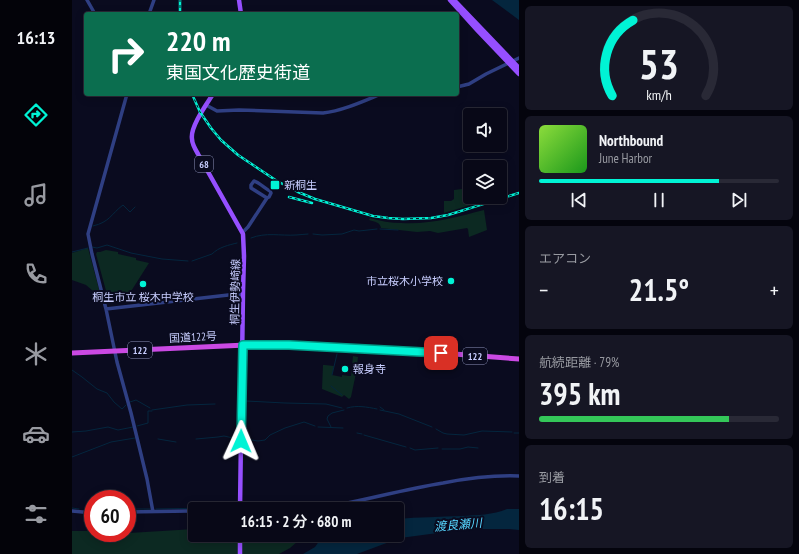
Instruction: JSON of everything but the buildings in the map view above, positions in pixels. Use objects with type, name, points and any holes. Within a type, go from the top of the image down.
[{"type":"highway","name":"国道122号","points":[[72,353],[243,345]]},
{"type":"highway","name":"122","points":[[243,345],[289,345],[415,351],[519,359]]},
{"type":"main road","points":[[239,0],[241,12]]},
{"type":"main road","points":[[450,0],[511,62],[519,68]]},
{"type":"main road","points":[[454,0],[511,62],[519,74]]},
{"type":"main road","name":"桐生伊勢崎線","points":[[211,96],[193,130],[192,142],[244,237],[240,502]]},
{"type":"main road","points":[[240,542],[240,554]]},
{"type":"street","points":[[88,0],[94,12]]},
{"type":"street","points":[[150,12],[154,0]]},
{"type":"street","points":[[459,86],[469,84],[519,58]]},
{"type":"street","points":[[125,96],[88,234],[117,362],[131,413],[154,512]]},
{"type":"street","points":[[206,105],[216,111],[239,110],[323,113],[354,105],[376,96]]},
{"type":"street","points":[[242,232],[248,228],[270,195],[270,192],[254,181],[251,184],[251,187],[267,198]]},
{"type":"street","points":[[106,309],[237,294],[243,295]]},
{"type":"street","points":[[350,502],[468,478],[519,476]]},
{"type":"street","points":[[72,511],[84,512]]},
{"type":"street","points":[[136,512],[188,511]]},
{"type":"green space","points":[[463,189],[463,204],[474,204],[444,213],[444,201],[451,201],[454,199],[454,190]]},
{"type":"green space","points":[[484,210],[487,230],[469,237],[467,228],[438,233],[430,231],[417,232],[381,228],[378,223],[369,220],[370,218],[393,223],[422,223],[443,220]]},
{"type":"green space","points":[[88,248],[100,294],[93,291],[86,285],[72,280],[72,253]]},
{"type":"green space","points":[[106,250],[118,252],[118,254],[149,263],[128,296],[108,298],[96,254],[97,252]]},
{"type":"green space","points":[[353,356],[358,357],[351,397],[349,399],[344,395],[342,397],[322,389],[323,365],[334,366],[332,375],[342,377],[342,375],[351,376]]},
{"type":"green space","points":[[188,529],[188,542],[297,542],[279,554],[72,554],[72,531],[84,531],[84,542],[136,542],[136,533]]},
{"type":"water","points":[[492,0],[519,0],[519,20]]},
{"type":"water","name":"渡良瀬川","points":[[507,509],[519,509],[519,530],[468,529],[404,537],[404,519],[479,515]]},
{"type":"water","points":[[319,542],[389,542],[357,554],[303,554],[315,547]]},
{"type":"waterway","points":[[93,226],[107,220],[123,205],[130,212],[135,207]]},
{"type":"waterway","points":[[313,234],[342,234],[354,230],[359,231],[377,229]]},
{"type":"waterway","points":[[380,229],[398,230]]},
{"type":"waterway","points":[[251,238],[268,235],[308,234]]},
{"type":"waterway","points":[[192,261],[237,243]]},
{"type":"waterway","points":[[92,247],[97,248],[107,245],[131,253],[162,259],[188,261]]},
{"type":"waterway","points":[[72,252],[88,248]]},
{"type":"waterway","points":[[332,375],[337,354]]},
{"type":"waterway","points":[[72,370],[97,389],[107,393],[122,409],[126,405]]},
{"type":"waterway","points":[[331,386],[342,395]]},
{"type":"waterway","points":[[130,402],[136,400],[150,408]]},
{"type":"waterway","points":[[246,401],[326,404],[342,408]]},
{"type":"waterway","points":[[152,410],[187,405],[215,404]]},
{"type":"waterway","points":[[347,408],[358,406],[377,409]]},
{"type":"waterway","points":[[380,407],[384,410]]},
{"type":"waterway","points":[[331,427],[327,419],[328,416],[332,413],[344,410]]},
{"type":"waterway","points":[[380,410],[399,414],[432,427]]},
{"type":"waterway","points":[[137,426],[148,423],[148,411],[152,411]]},
{"type":"waterway","points":[[245,439],[258,441],[265,440],[270,435],[285,428],[304,422],[315,426]]},
{"type":"waterway","points":[[72,432],[108,427],[118,430],[133,427]]},
{"type":"waterway","points":[[318,427],[343,428]]},
{"type":"waterway","points":[[436,429],[447,434],[464,435],[482,431],[512,432]]},
{"type":"waterway","points":[[357,433],[362,434]]},
{"type":"waterway","points":[[514,433],[519,433]]},
{"type":"waterway","points":[[364,435],[406,447]]},
{"type":"waterway","points":[[196,439],[224,436],[233,438]]},
{"type":"waterway","points":[[72,457],[111,442],[135,438]]},
{"type":"waterway","points":[[158,439],[176,442]]},
{"type":"waterway","points":[[442,449],[460,449],[468,447],[478,448]]},
{"type":"waterway","points":[[410,448],[415,450],[438,448]]},
{"type":"waterway","points":[[72,508],[79,509]]},
{"type":"waterway","points":[[156,509],[188,508]]},
{"type":"waterway","points":[[136,509],[150,509]]},
{"type":"railway","points":[[180,0],[180,12]]},
{"type":"railway","points":[[193,96],[200,112],[211,128],[221,140],[238,155],[277,181],[315,199],[373,216],[403,219],[431,218],[448,215],[519,193]]},
{"type":"railway","points":[[289,197],[312,203]]},
{"type":"place","name":"新桐生","points":[[275,185]]},
{"type":"place","name":"市立桜木小学校","points":[[451,281]]},
{"type":"place","name":"桐生市立 桜木中学校","points":[[143,284]]},
{"type":"place","name":"報身寺","points":[[345,369]]},
{"type":"route","points":[[241,441],[243,345],[289,345],[441,353]]}]
